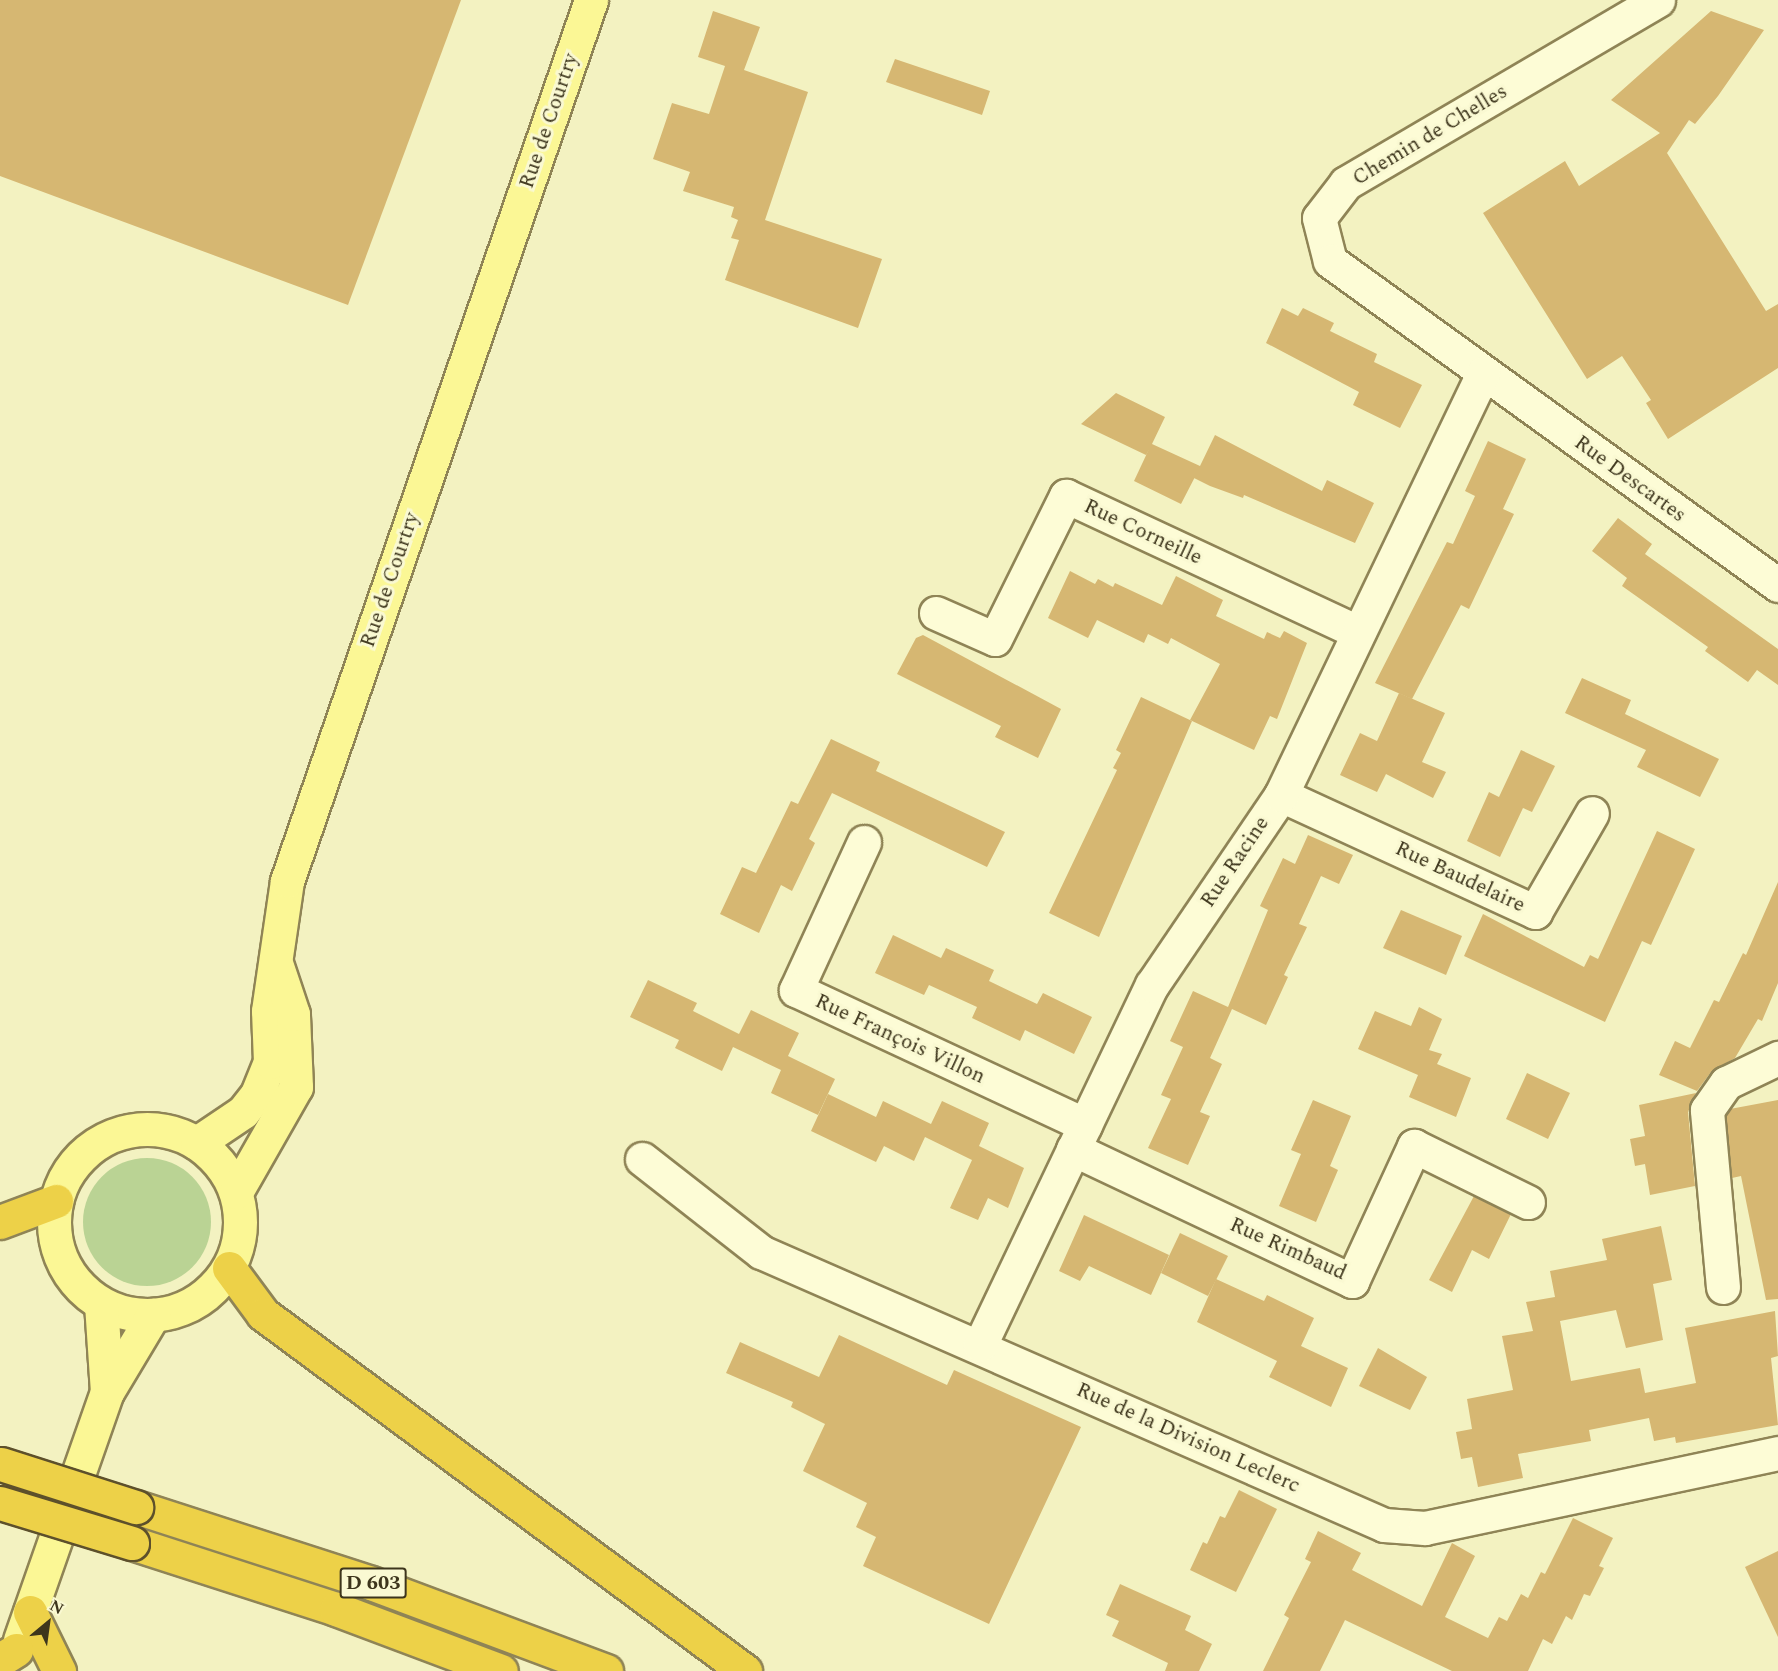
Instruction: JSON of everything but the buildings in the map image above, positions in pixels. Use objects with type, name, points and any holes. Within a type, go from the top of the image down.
[{"type":"highway","points":[[0,1222],[56,1201]]},
{"type":"highway","points":[[229,1268],[263,1314],[745,1671]]},
{"type":"highway","name":"D 603","points":[[1,1464],[371,1583],[606,1671]]},
{"type":"highway","name":"D 603","points":[[0,1503],[336,1609],[501,1671]]},
{"type":"highway","points":[[30,1612],[59,1671]]},
{"type":"main road","name":"Rue de Courtry","points":[[197,1143],[235,1119],[257,1094],[270,1062],[268,1011],[287,881],[591,0]]},
{"type":"main road","points":[[236,1192],[296,1087],[293,1014],[275,958]]},
{"type":"main road","points":[[157,1129],[197,1143],[226,1171],[236,1192],[239,1244],[229,1268],[199,1301],[178,1311],[137,1316],[101,1304],[67,1271],[53,1225],[56,1201],[62,1183],[84,1153],[119,1133],[157,1129]]},
{"type":"main road","points":[[101,1304],[107,1392]]},
{"type":"main road","points":[[8,1660],[30,1612],[107,1392],[153,1315]]},
{"type":"street","name":"Chemin de Chelles","points":[[1483,373],[1330,261],[1319,218],[1347,183],[1658,0]]},
{"type":"street","name":"Rue Descartes","points":[[1483,373],[1778,585]]},
{"type":"street","name":"Rue Racine","points":[[980,1345],[1152,985],[1281,795],[1357,632],[1483,373]]},
{"type":"street","name":"Rue Corneille","points":[[936,612],[995,639],[1066,496],[1357,632]]},
{"type":"street","name":"Rue Baudelaire","points":[[1281,795],[1535,912],[1592,813]]},
{"type":"street","name":"Rue François Villon","points":[[864,842],[796,990],[1079,1137]]},
{"type":"street","points":[[1723,1287],[1707,1110],[1726,1083],[1778,1058]]},
{"type":"street","name":"Rue Rimbaud","points":[[1079,1137],[1352,1281],[1414,1146],[1528,1202]]},
{"type":"street","name":"Rue de la Division Leclerc","points":[[642,1159],[761,1252],[980,1345],[1384,1525],[1425,1528],[1778,1453]]},
{"type":"green space","points":[[147,1158],[171,1163],[192,1177],[206,1198],[211,1222],[206,1246],[192,1267],[171,1281],[147,1286],[123,1281],[102,1267],[88,1246],[83,1222],[88,1198],[102,1177],[123,1163]]}]
